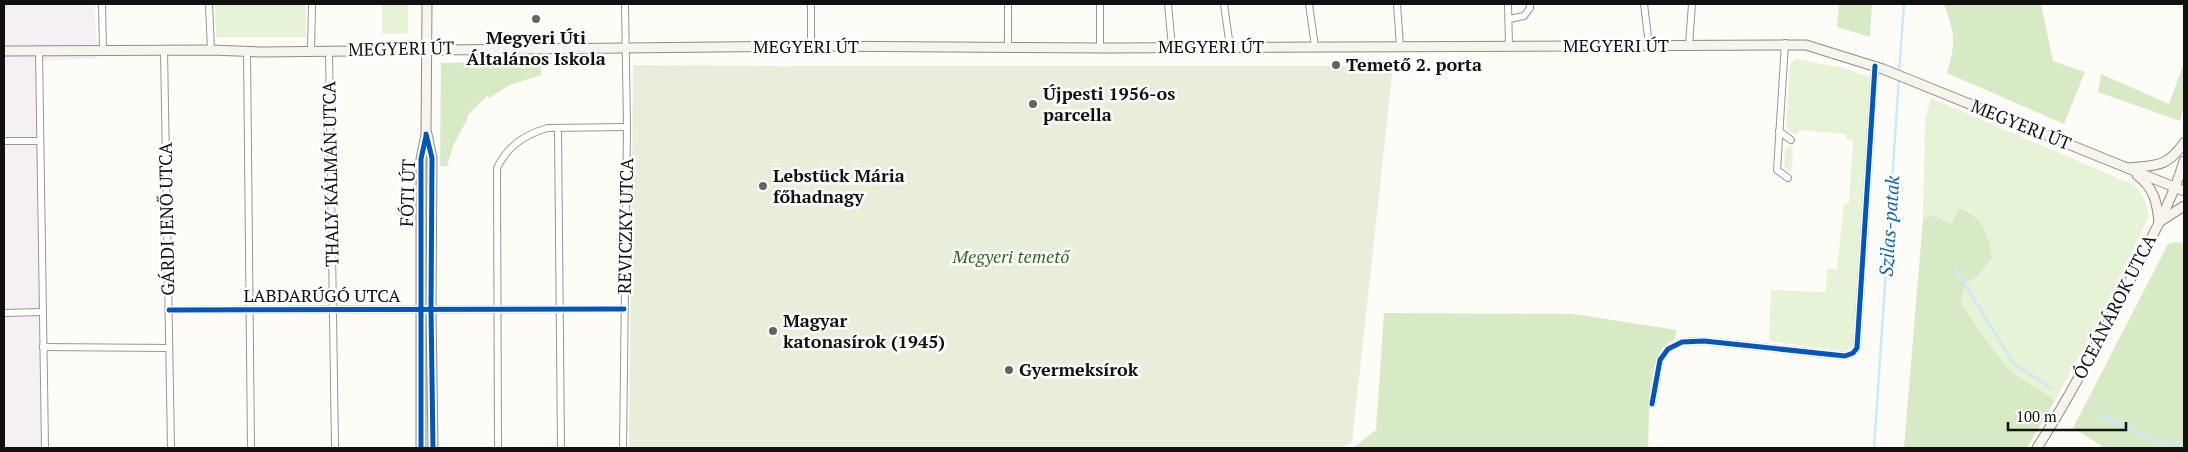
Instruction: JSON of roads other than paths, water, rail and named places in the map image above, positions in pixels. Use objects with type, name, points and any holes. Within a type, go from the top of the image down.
[{"type":"main road","name":"FÓTI ÚT","points":[[421,448],[421,160],[426,134],[427,4]]},
{"type":"main road","name":"MEGYERI ÚT","points":[[39,51],[311,51],[811,46],[1100,48],[1806,45],[1879,67],[2180,189]]},
{"type":"main road","points":[[4,51],[39,51]]},
{"type":"main road","name":"FÓTI ÚT","points":[[426,134],[432,158],[431,309],[433,448]]},
{"type":"main road","points":[[2128,168],[2167,162],[2172,159],[2184,144]]},
{"type":"main road","name":"ÓCEÁNÁROK UTCA","points":[[2037,448],[2074,388],[2159,222],[2180,189],[2184,161]]},
{"type":"main road","points":[[2128,168],[2152,189],[2159,222],[2184,206]]},
{"type":"street","points":[[102,4],[103,51]]},
{"type":"street","points":[[209,4],[211,50]]},
{"type":"street","points":[[311,51],[312,4]]},
{"type":"street","name":"REVICZKY UTCA","points":[[623,448],[627,127],[625,4]]},
{"type":"street","points":[[811,4],[811,46]]},
{"type":"street","points":[[1008,4],[1008,47]]},
{"type":"street","points":[[1100,4],[1100,48]]},
{"type":"street","points":[[1168,4],[1172,47]]},
{"type":"street","points":[[1224,4],[1230,47]]},
{"type":"street","points":[[1309,4],[1314,47]]},
{"type":"street","points":[[1397,4],[1400,46]]},
{"type":"street","points":[[1508,4],[1510,46]]},
{"type":"street","points":[[1509,19],[1524,16],[1530,8],[1530,4]]},
{"type":"street","points":[[1644,4],[1649,46]]},
{"type":"street","points":[[1689,45],[1692,4]]},
{"type":"street","points":[[1785,44],[1777,170],[1788,178]]},
{"type":"street","name":"GÁRDI JENŐ UTCA","points":[[164,50],[171,448]]},
{"type":"street","name":"THALY KÁLMÁN UTCA","points":[[329,50],[335,448]]},
{"type":"street","points":[[39,51],[44,448]]},
{"type":"street","points":[[247,51],[251,448]]},
{"type":"street","points":[[1652,404],[1660,360],[1668,349],[1682,342],[1704,341],[1845,356],[1853,353],[1857,348],[1879,67]]},
{"type":"street","points":[[498,448],[497,168],[507,151],[520,140],[538,131],[558,128],[627,127]]},
{"type":"street","points":[[558,128],[561,448]]},
{"type":"street","points":[[1779,131],[1791,140]]},
{"type":"street","points":[[4,141],[40,141]]},
{"type":"street","name":"LABDARÚGÓ UTCA","points":[[169,310],[333,308],[624,309]]},
{"type":"street","points":[[4,313],[43,312]]},
{"type":"street","points":[[43,347],[169,348]]},
{"type":"waterway","name":"Szilas-patak","points":[[1899,73],[1904,4]]},
{"type":"waterway","name":"Szilas-patak","points":[[1874,448],[1899,78]]},
{"type":"waterway","points":[[1954,267],[2014,364],[2051,388]]},
{"type":"waterway","points":[[2101,416],[2154,441],[2184,445]]},
{"type":"place","name":"Megyeri Úti Általános Iskola","points":[[536,19]]},
{"type":"place","name":"Temető 2. porta","points":[[1336,65]]},
{"type":"place","name":"Újpesti 1956-os parcella","points":[[1033,104]]},
{"type":"place","name":"Lebstück Mária főhadnagy","points":[[763,186]]},
{"type":"place","name":"Magyar katonasírok (1945)","points":[[773,331]]},
{"type":"place","name":"Gyermeksírok","points":[[1009,370]]},
{"type":"park label","name":"Megyeri temető","points":[[1011,257]]}]
